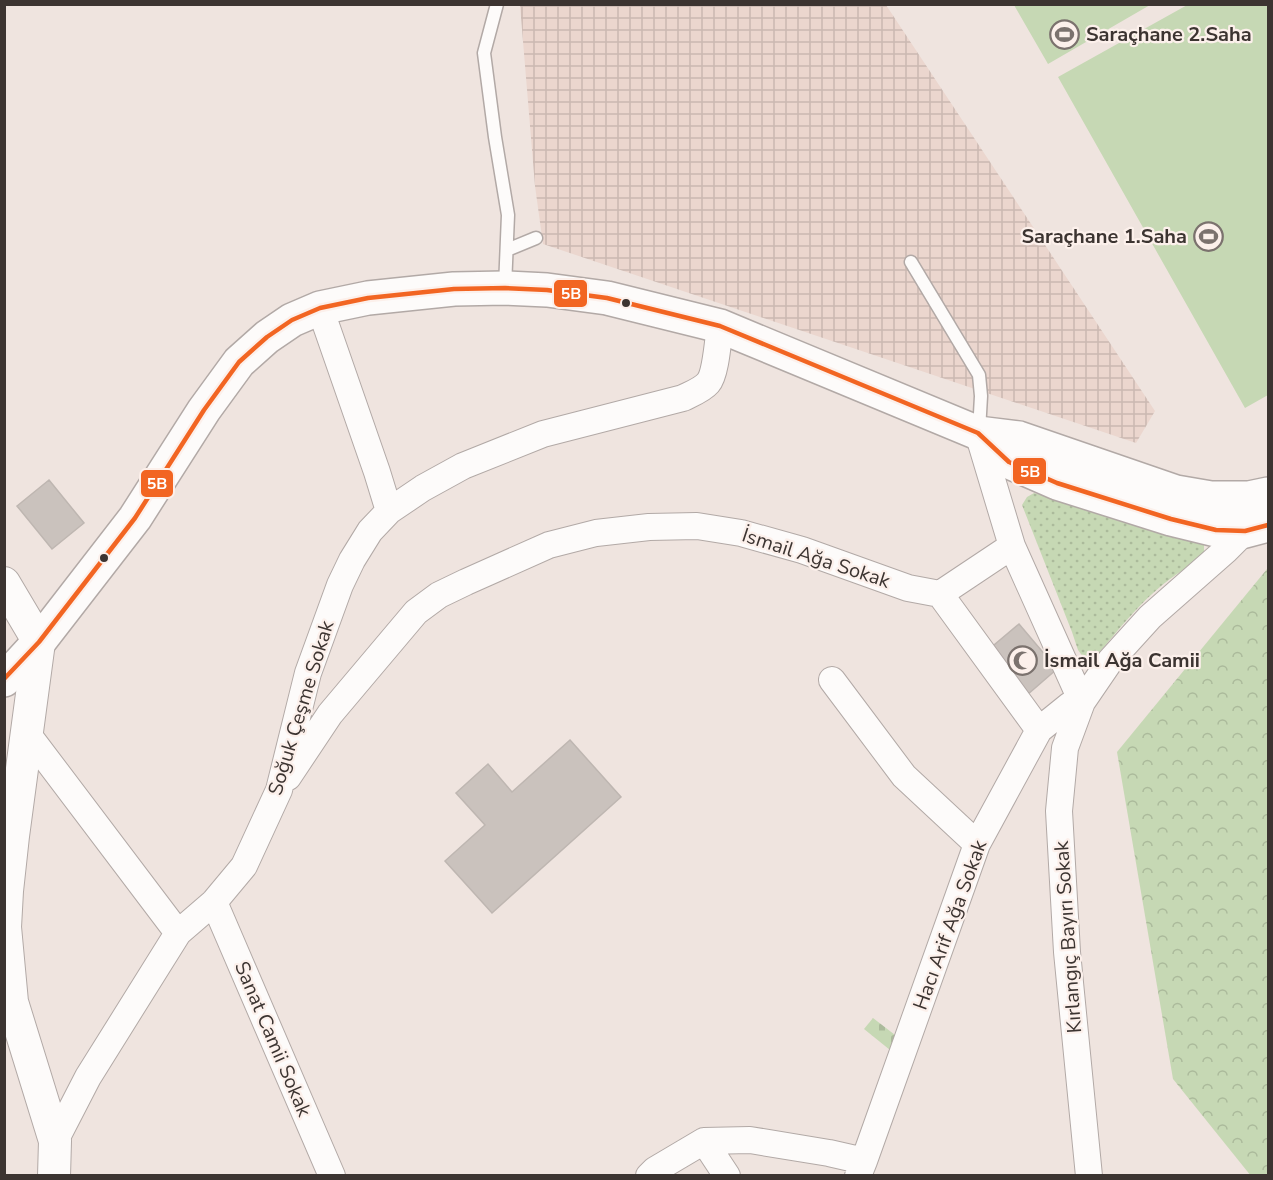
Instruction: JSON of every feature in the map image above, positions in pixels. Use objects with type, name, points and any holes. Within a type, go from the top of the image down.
[{"type":"main road","points":[[4,680],[39,642],[135,518],[204,410],[239,362],[267,337],[291,320],[320,308],[368,298],[454,289],[505,288],[547,290],[607,298],[720,326],[978,434],[1019,438],[1176,492],[1211,498],[1249,498],[1269,494]]},
{"type":"main road","points":[[978,434],[1009,462],[1057,483],[1171,519],[1215,530],[1257,528]]},
{"type":"street","points":[[320,308],[389,511]]},
{"type":"street","name":"Soğuk Çeşme Sokak","points":[[56,1141],[88,1077],[178,933],[214,902],[244,866],[279,790],[308,673],[340,585],[370,531],[389,511],[423,488],[463,466],[543,434],[683,398],[698,391],[709,383],[713,374],[720,326]]},
{"type":"street","points":[[978,434],[1012,546],[1082,702]]},
{"type":"street","name":"İsmail Ağa Sokak","points":[[279,790],[330,714],[416,612],[439,596],[466,582],[549,545],[596,533],[649,527],[698,526],[741,533],[802,550],[908,588],[940,594]]},
{"type":"street","points":[[1082,702],[1110,661],[1150,617],[1225,551],[1257,528]]},
{"type":"street","points":[[1012,546],[940,594],[1039,730]]},
{"type":"street","points":[[4,583],[39,642],[13,836],[5,927],[8,1003],[56,1141],[54,1176]]},
{"type":"street","points":[[832,680],[904,776],[977,844]]},
{"type":"street","name":"Hacı Arif Ağa Sokak","points":[[861,1168],[977,844],[1039,730],[1070,705],[1082,702]]},
{"type":"street","name":"Kırlangıç Bayırı Sokak","points":[[1082,702],[1065,748],[1059,811],[1067,952],[1089,1176]]},
{"type":"street","points":[[26,732],[178,933]]},
{"type":"street","name":"Sanat Camii Sokak","points":[[214,902],[332,1176]]},
{"type":"street","points":[[649,1176],[655,1170],[704,1141],[750,1140],[829,1153],[861,1168]]},
{"type":"street","points":[[704,1141],[727,1176]]},
{"type":"lane","points":[[497,4],[484,53],[508,215],[505,288]]},
{"type":"lane","points":[[507,250],[536,238]]},
{"type":"lane","points":[[911,262],[979,375],[981,396],[978,434]]},
{"type":"shaded area","points":[[520,5],[886,5],[1155,411],[1136,443],[543,244],[535,186]]},
{"type":"green space","name":"Saraçhane 1.Saha","points":[[1189,4],[1268,5],[1268,395],[1245,408],[1058,77]]},
{"type":"green space","name":"Saraçhane 2.Saha","points":[[1014,5],[1150,5],[1048,64]]},
{"type":"green space","points":[[1034,493],[1204,542],[1204,559],[1170,579],[1140,605],[1089,665],[1078,650],[1022,505],[1027,497]]},
{"type":"green space","points":[[1267,569],[1268,1175],[1251,1176],[1173,1079],[1117,752]]},
{"type":"green space","points":[[873,1018],[899,1038],[890,1050],[864,1029]]},
{"type":"building","points":[[49,480],[84,523],[52,549],[17,506]]},
{"type":"building","name":"İsmail Ağa Camii","points":[[1019,624],[1057,669],[1027,695],[988,650]]},
{"type":"building","points":[[570,740],[621,797],[492,913],[445,861],[485,825],[456,793],[488,764],[512,792]]},
{"type":"transit line","name":"5B","points":[[4,679],[39,642],[135,518],[204,410],[239,362],[267,337],[292,320],[320,308],[368,298],[454,289],[547,290],[607,298],[720,326],[978,433],[1009,462],[1057,483],[1171,519],[1216,530],[1245,531],[1268,525]]},
{"type":"place","name":"Saraçhane 2.Saha","points":[[1065,34]]},
{"type":"place","name":"Saraçhane 1.Saha","points":[[1208,236]]},
{"type":"place","name":"İsmail Ağa Camii","points":[[1023,660]]}]
